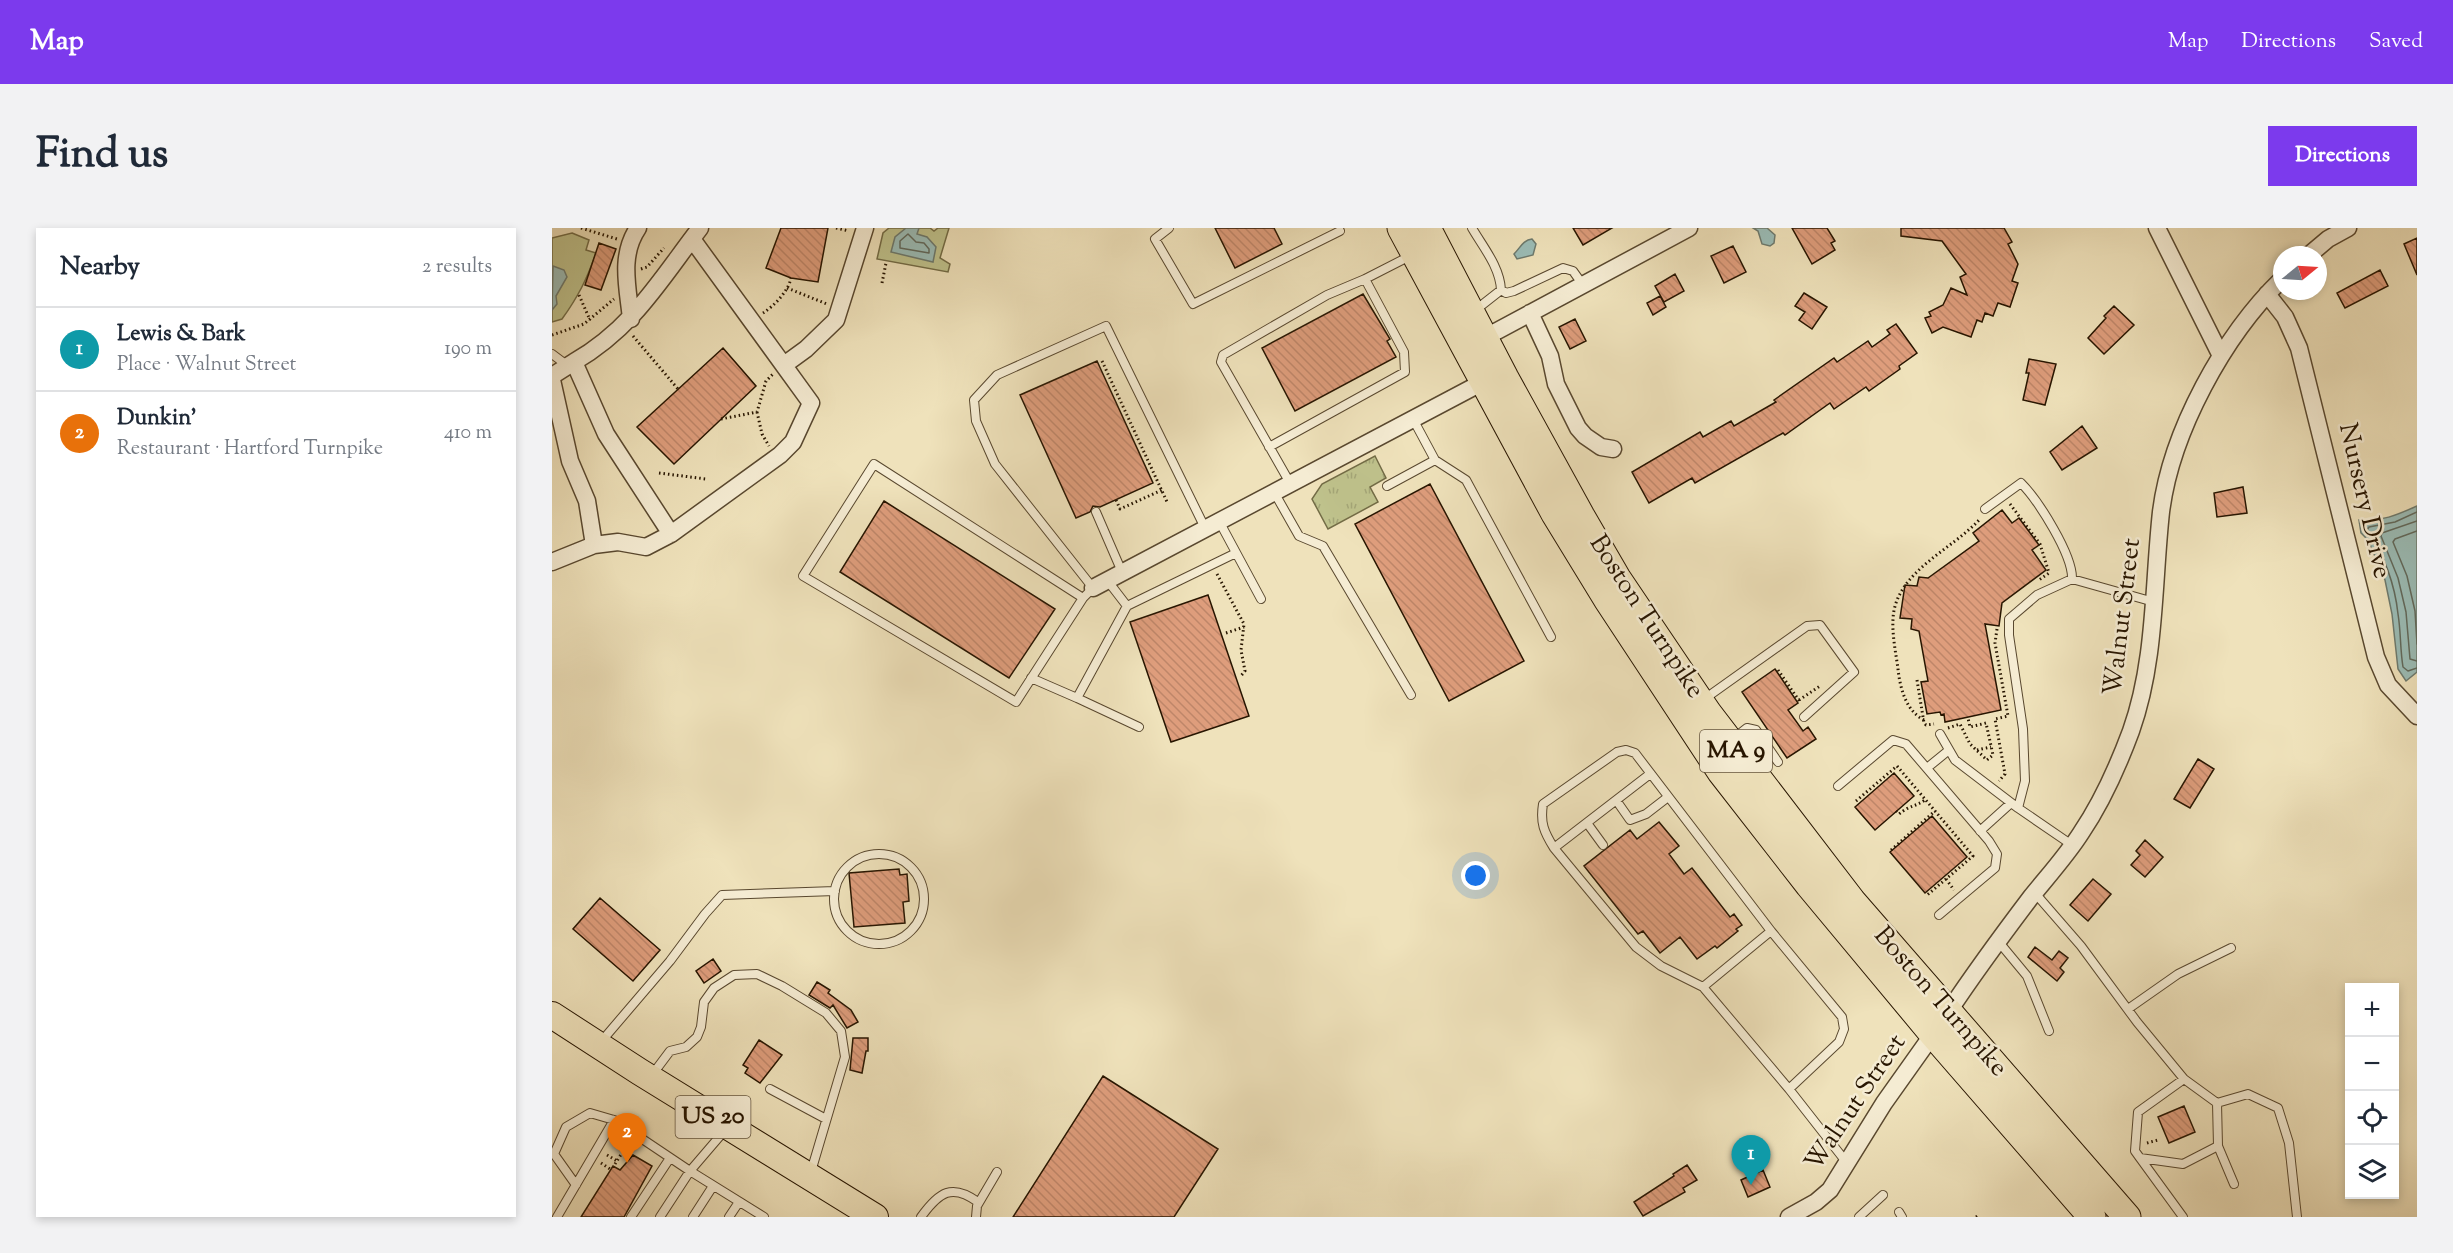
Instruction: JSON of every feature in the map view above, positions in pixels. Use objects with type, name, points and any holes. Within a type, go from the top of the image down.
[{"type":"highway","name":"Boston Turnpike","points":[[1401,228],[1580,556],[1722,772],[1787,859],[1933,1034],[2092,1217]]},
{"type":"highway","name":"Boston Turnpike","points":[[1427,228],[1484,338],[1617,578],[1729,742],[1852,902],[2127,1217]]},
{"type":"main road","name":"US 20","points":[[553,1019],[875,1217]]},
{"type":"street","points":[[784,365],[831,327],[841,309],[865,228]]},
{"type":"street","points":[[1484,338],[1689,228]]},
{"type":"street","points":[[2157,228],[2221,356]]},
{"type":"street","points":[[2320,246],[2348,228]]},
{"type":"street","points":[[552,562],[594,545],[618,542],[646,547],[671,534],[777,458],[793,442],[803,425],[811,403],[752,320],[696,233],[628,322],[598,347],[552,378],[570,460],[587,501],[594,545]]},
{"type":"street","points":[[628,322],[629,292],[626,267],[633,235]]},
{"type":"street","name":"Walnut Street","points":[[1949,1011],[1998,940],[2072,845],[2100,802],[2132,729],[2146,675],[2167,478],[2185,425],[2221,356],[2243,321],[2273,288]]},
{"type":"street","name":"Nursery Drive","points":[[2267,294],[2285,317],[2299,348],[2376,657],[2388,685],[2417,716]]},
{"type":"street","points":[[1530,313],[1550,356],[1556,384],[1578,428],[1592,442],[1601,447],[1613,449]]},
{"type":"street","points":[[571,364],[606,434],[671,534]]},
{"type":"street","points":[[1094,589],[1274,491],[1483,382]]},
{"type":"street","name":"Walnut Street","points":[[1789,1217],[1816,1202],[1830,1190],[1893,1088],[1933,1034]]},
{"type":"lane","points":[[1169,228],[1155,239],[1193,304],[1340,231]]},
{"type":"lane","points":[[1472,228],[1495,268],[1501,290]]},
{"type":"lane","points":[[1290,483],[1221,362],[1223,355],[1327,295],[1415,254]]},
{"type":"lane","points":[[1501,290],[1506,293],[1514,291],[1563,268],[1573,271],[1582,285]]},
{"type":"lane","points":[[1269,447],[1405,372],[1404,352],[1365,279]]},
{"type":"lane","points":[[1471,314],[1501,290]]},
{"type":"lane","points":[[1094,589],[995,464],[976,421],[974,400],[997,375],[1106,326],[1212,524],[1236,553],[1261,599]]},
{"type":"lane","points":[[552,354],[571,364]]},
{"type":"lane","points":[[1413,418],[1435,460],[1466,480],[1551,637]]},
{"type":"lane","points":[[1387,486],[1435,460]]},
{"type":"lane","points":[[1094,589],[1016,702],[803,576],[874,464],[1127,606]]},
{"type":"lane","points":[[1985,509],[2021,483],[2034,496],[2073,567],[2072,579]]},
{"type":"lane","points":[[1274,491],[1299,536],[1323,546],[1411,694]]},
{"type":"lane","points":[[1096,512],[1122,572]]},
{"type":"lane","points":[[1077,698],[1127,606],[1236,553]]},
{"type":"lane","points":[[1980,831],[2015,806],[2025,781],[2023,729],[2009,635],[2009,619],[2037,595],[2072,579],[2154,602]]},
{"type":"lane","points":[[1701,702],[1807,626],[1820,625],[1854,672],[1806,715]]},
{"type":"lane","points":[[1031,678],[1139,727]]},
{"type":"lane","points":[[1729,742],[1747,728],[1756,730],[1778,762]]},
{"type":"lane","points":[[1940,734],[1955,760],[2015,806],[2072,845]]},
{"type":"lane","points":[[1838,786],[1893,740],[1905,744],[1980,831],[1997,854],[1995,868],[1940,915]]},
{"type":"lane","points":[[1789,1089],[1839,1042],[1844,1029],[1842,1017],[1771,930],[1635,753],[1626,750],[1617,752],[1543,804],[1541,818],[1543,830],[1554,848],[1636,947],[1661,966],[1703,987],[1848,1163]]},
{"type":"lane","points":[[1927,768],[1949,750]]},
{"type":"lane","points":[[1554,848],[1650,774]]},
{"type":"lane","points":[[1616,800],[1630,820],[1646,814],[1668,797]]},
{"type":"lane","points":[[1587,823],[1603,845]]},
{"type":"lane","points":[[874,854],[888,854],[907,864],[921,880],[924,894],[923,910],[917,924],[906,935],[892,942],[877,944],[862,940],[849,932],[840,920],[835,905],[835,891],[840,877],[854,862],[874,854]]},
{"type":"lane","points":[[598,1046],[722,895],[835,891]]},
{"type":"lane","points":[[2035,893],[2081,946],[2184,1079],[2217,1103]]},
{"type":"lane","points":[[1703,987],[1771,930]]},
{"type":"lane","points":[[1998,940],[2027,976],[2049,1030]]},
{"type":"lane","points":[[2128,1009],[2178,975],[2231,948]]},
{"type":"lane","points":[[649,1078],[670,1051],[686,1047],[697,1037],[701,1027],[704,1002],[714,988],[734,975],[757,974],[826,1012],[841,1030],[845,1057],[810,1175]]},
{"type":"lane","points":[[2183,1217],[2135,1151],[2138,1112],[2184,1079]]},
{"type":"lane","points":[[770,1089],[826,1119]]},
{"type":"lane","points":[[2217,1103],[2248,1094],[2278,1108],[2289,1143],[2297,1217]]},
{"type":"lane","points":[[2217,1103],[2218,1146],[2234,1184]]},
{"type":"lane","points":[[576,1185],[553,1156],[566,1127],[590,1113],[614,1120],[690,1172],[764,1217]]},
{"type":"lane","points":[[552,1212],[556,1217],[614,1120]]},
{"type":"lane","points":[[660,1217],[690,1172],[728,1126]]},
{"type":"lane","points":[[2140,1158],[2183,1164],[2218,1146]]},
{"type":"lane","points":[[631,1217],[669,1158]]},
{"type":"lane","points":[[976,1217],[978,1202],[997,1172]]},
{"type":"lane","points":[[693,1217],[713,1186]]},
{"type":"lane","points":[[921,1217],[935,1201],[954,1191],[964,1192],[978,1202]]},
{"type":"lane","points":[[1859,1217],[1882,1195]]},
{"type":"lane","points":[[729,1217],[739,1202]]},
{"type":"path","points":[[584,228],[633,235]]},
{"type":"path","points":[[626,267],[637,270],[647,267],[666,245]]},
{"type":"path","points":[[882,283],[886,263]]},
{"type":"path","points":[[752,320],[771,307],[787,288],[791,278]]},
{"type":"path","points":[[787,288],[841,309]]},
{"type":"path","points":[[552,335],[590,320],[620,293],[629,292]]},
{"type":"path","points":[[579,295],[590,320]]},
{"type":"path","points":[[628,322],[678,389]]},
{"type":"path","points":[[1102,361],[1168,504]]},
{"type":"path","points":[[777,458],[762,434],[757,412],[766,381],[784,365]]},
{"type":"path","points":[[721,419],[757,412]]},
{"type":"path","points":[[659,472],[706,479]]},
{"type":"path","points":[[1116,500],[1120,509],[1162,490]]},
{"type":"path","points":[[2004,496],[2040,544],[2049,573],[2036,583]]},
{"type":"path","points":[[1924,720],[1911,710],[1905,697],[1898,672],[1893,618],[1905,583],[1980,520],[1985,509]]},
{"type":"path","points":[[1212,565],[1244,627],[1241,650],[1245,671],[1240,677]]},
{"type":"path","points":[[1991,775],[1999,781],[2005,774],[1995,719],[2008,716],[1995,643],[1998,624]]},
{"type":"path","points":[[1226,633],[1244,627]]},
{"type":"path","points":[[1778,670],[1806,715]]},
{"type":"path","points":[[1917,680],[1926,725],[1936,724]]},
{"type":"path","points":[[1960,724],[1966,739],[1987,760],[1993,755],[1986,723],[1970,727],[1968,718]]},
{"type":"path","points":[[1944,723],[1950,733]]},
{"type":"path","points":[[1948,727],[1969,723]]},
{"type":"path","points":[[1977,750],[1991,747]]},
{"type":"path","points":[[1856,801],[1897,766],[1973,856],[1926,896]]},
{"type":"path","points":[[1896,811],[1899,814],[1910,805],[1919,804],[1925,800]]},
{"type":"path","points":[[1891,850],[1935,811]]},
{"type":"path","points":[[623,1164],[616,1162],[627,1145]]},
{"type":"path","points":[[623,1151],[630,1155]]},
{"type":"green space","points":[[889,228],[930,228],[934,231],[938,228],[949,228],[940,258],[950,264],[948,272],[877,259],[883,233]]},
{"type":"green space","points":[[572,233],[589,240],[586,250],[596,253],[586,280],[573,303],[562,319],[552,322],[552,238]]},
{"type":"green space","points":[[1375,456],[1386,478],[1370,487],[1378,502],[1328,529],[1312,499],[1322,484]]},
{"type":"water","points":[[906,228],[919,228],[917,234],[927,237],[936,247],[933,262],[891,252],[895,237]]},
{"type":"water","points":[[1753,228],[1767,228],[1775,235],[1774,243],[1770,246],[1762,244],[1758,231]]},
{"type":"water","points":[[1532,239],[1536,244],[1533,255],[1517,259],[1514,254],[1524,243]]},
{"type":"water","points":[[553,266],[564,270],[567,277],[556,296],[557,304],[552,310]]},
{"type":"water","points":[[2417,506],[2417,672],[2406,681],[2398,669],[2392,614],[2385,580],[2368,540],[2361,533],[2359,520],[2382,519]]},
{"type":"building","points":[[781,228],[828,228],[818,282],[791,278],[766,268]]},
{"type":"building","points":[[1215,228],[1274,228],[1282,244],[1235,268]]},
{"type":"building","points":[[1573,228],[1612,228],[1583,245]]},
{"type":"building","points":[[1792,228],[1827,228],[1835,241],[1831,243],[1835,250],[1812,264]]},
{"type":"building","points":[[1901,228],[2004,228],[2012,242],[2008,244],[2018,264],[2012,281],[2018,283],[2010,307],[1998,303],[1993,316],[1985,313],[1982,322],[1977,320],[1971,337],[1943,327],[1932,333],[1925,318],[1931,316],[1929,312],[1943,305],[1951,288],[1967,295],[1960,277],[1966,274],[1942,241],[1901,236]]},
{"type":"building","points":[[2417,238],[2417,275],[2404,244]]},
{"type":"building","points":[[599,243],[616,249],[601,290],[585,285]]},
{"type":"building","points":[[1733,246],[1746,272],[1724,283],[1711,256]]},
{"type":"building","points":[[2380,270],[2388,286],[2345,308],[2337,293]]},
{"type":"building","points":[[1675,274],[1684,291],[1664,302],[1655,286]]},
{"type":"building","points":[[1804,293],[1827,307],[1812,329],[1799,320],[1805,312],[1795,306]]},
{"type":"building","points":[[1363,294],[1390,339],[1387,341],[1396,357],[1295,411],[1262,348]]},
{"type":"building","points":[[1660,296],[1666,307],[1653,315],[1647,303]]},
{"type":"building","points":[[2114,306],[2134,325],[2104,354],[2088,338]]},
{"type":"building","points":[[1575,319],[1586,341],[1570,349],[1559,327]]},
{"type":"building","points":[[1896,324],[1917,353],[1899,366],[1900,369],[1869,391],[1866,387],[1834,409],[1830,403],[1785,435],[1783,433],[1695,483],[1692,478],[1649,503],[1632,472],[1700,432],[1703,437],[1731,421],[1734,426],[1776,402],[1774,400],[1834,358],[1837,362],[1868,341],[1872,347],[1890,334],[1887,330]]},
{"type":"building","points":[[723,348],[756,386],[674,464],[637,427]]},
{"type":"building","points":[[2029,359],[2056,364],[2045,405],[2023,400],[2029,373],[2026,373]]},
{"type":"building","points":[[1097,361],[1153,483],[1100,507],[1093,506],[1090,512],[1076,518],[1020,395]]},
{"type":"building","points":[[2082,426],[2097,448],[2062,470],[2050,452]]},
{"type":"building","points":[[1430,484],[1524,661],[1449,701],[1355,524]]},
{"type":"building","points":[[2243,487],[2247,513],[2217,517],[2214,493]]},
{"type":"building","points":[[884,501],[1055,609],[1009,678],[840,572]]},
{"type":"building","points":[[2002,510],[2012,523],[2019,518],[2039,545],[2032,550],[2046,570],[2002,603],[1999,626],[1985,624],[2001,710],[1945,722],[1944,714],[1941,715],[1940,712],[1927,714],[1921,682],[1928,681],[1919,631],[1911,629],[1912,619],[1900,618],[1905,585],[1917,586],[1919,577],[1928,578],[1979,541],[1973,533]]},
{"type":"building","points":[[1208,595],[1249,716],[1171,742],[1130,622]]},
{"type":"building","points":[[1775,669],[1798,703],[1788,710],[1803,731],[1808,727],[1816,739],[1787,758],[1742,692]]},
{"type":"building","points":[[2198,759],[2214,769],[2190,808],[2174,799]]},
{"type":"building","points":[[1894,773],[1914,796],[1875,830],[1855,807]]},
{"type":"building","points":[[1932,816],[1967,857],[1925,893],[1890,852]]},
{"type":"building","points":[[1659,822],[1679,846],[1669,854],[1684,874],[1692,868],[1730,917],[1734,914],[1742,925],[1717,948],[1715,946],[1697,959],[1680,937],[1660,953],[1643,931],[1638,934],[1584,866],[1630,830],[1637,839]]},
{"type":"building","points":[[2145,840],[2163,857],[2145,877],[2131,865],[2140,855],[2136,851]]},
{"type":"building","points":[[899,869],[900,875],[907,874],[909,901],[903,902],[905,923],[854,927],[849,873]]},
{"type":"building","points":[[2093,879],[2111,894],[2088,921],[2070,905]]},
{"type":"building","points":[[600,898],[660,950],[633,981],[573,929]]},
{"type":"building","points":[[2035,947],[2052,960],[2059,951],[2068,958],[2060,968],[2064,972],[2057,981],[2028,957]]},
{"type":"building","points":[[713,959],[721,971],[704,983],[696,971]]},
{"type":"building","points":[[817,982],[830,990],[828,993],[851,1010],[858,1022],[847,1028],[833,1005],[830,1008],[809,995]]},
{"type":"building","points":[[853,1038],[868,1038],[868,1051],[866,1051],[862,1073],[850,1070]]},
{"type":"building","points":[[759,1040],[782,1055],[760,1083],[745,1073],[748,1068],[743,1065]]},
{"type":"building","points":[[1103,1076],[1218,1149],[1174,1217],[1013,1217]]},
{"type":"building","points":[[2184,1106],[2195,1132],[2169,1143],[2158,1117]]},
{"type":"building","points":[[633,1155],[652,1166],[624,1217],[581,1217],[613,1166],[620,1170]]},
{"type":"building","points":[[1687,1165],[1697,1180],[1683,1188],[1685,1192],[1643,1216],[1634,1202]]},
{"type":"building","points":[[1763,1170],[1770,1187],[1748,1197],[1741,1180]]},
{"type":"place","name":"Dunkin'","points":[[627,1163]]},
{"type":"place","name":"Lewis & Bark","points":[[1751,1185]]}]
